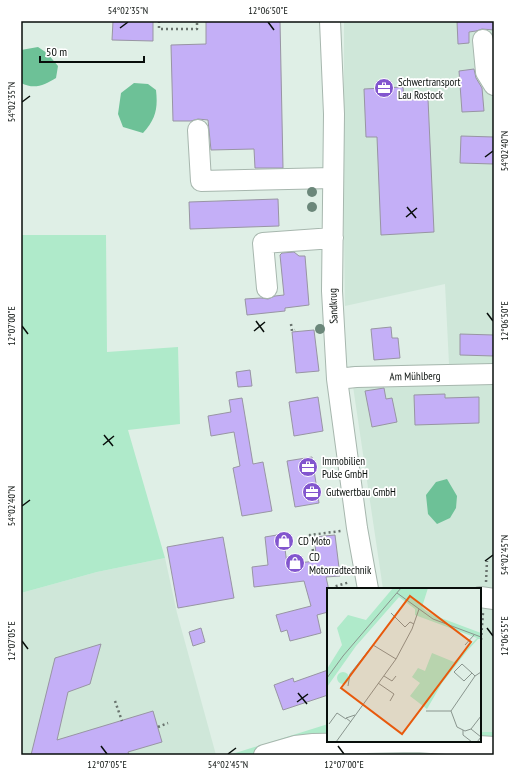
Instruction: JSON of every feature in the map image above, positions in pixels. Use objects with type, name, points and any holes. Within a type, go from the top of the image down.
[{"type":"street","name":"Sandkrug","points":[[330,21],[334,114],[332,291],[337,378],[356,520],[361,585]]},
{"type":"street","points":[[484,40],[486,72],[494,85]]},
{"type":"street","points":[[198,130],[201,181],[333,178]]},
{"type":"street","points":[[267,288],[263,243],[333,238]]},
{"type":"street","name":"Am Mühlberg","points":[[337,378],[494,374]]},
{"type":"street","points":[[481,597],[494,599]]},
{"type":"street","points":[[264,755],[296,746],[313,744],[416,742],[494,747]]},
{"type":"path","points":[[159,21],[159,29],[197,29],[197,21]]},
{"type":"path","points":[[291,324],[292,331],[295,330]]},
{"type":"path","points":[[313,551],[310,535],[342,531]]},
{"type":"path","points":[[334,588],[361,585]]},
{"type":"path","points":[[115,702],[122,721]]},
{"type":"path","points":[[158,727],[168,724]]},
{"type":"shaded area","points":[[344,21],[494,21],[494,732],[481,732],[481,588],[383,588],[350,366],[449,364],[445,284],[345,306]]},
{"type":"shaded area","points":[[38,47],[47,53],[58,66],[56,78],[39,86],[26,85],[21,83],[21,50]]},
{"type":"shaded area","points":[[134,83],[148,84],[156,90],[157,102],[155,113],[151,123],[143,133],[123,127],[118,114],[121,93]]},
{"type":"shaded area","points":[[21,235],[106,235],[107,352],[178,347],[180,424],[128,430],[165,558],[97,572],[21,593]]},
{"type":"shaded area","points":[[447,479],[457,496],[456,508],[450,518],[437,524],[428,514],[426,495],[436,482]]},
{"type":"shaded area","points":[[165,558],[177,613],[216,755],[21,755],[21,593],[97,572]]},
{"type":"shaded area","points":[[327,724],[327,742],[481,742],[481,732],[494,732],[494,755],[229,755]]},
{"type":"building","points":[[113,21],[153,21],[153,41],[112,40]]},
{"type":"building","points":[[206,21],[280,21],[283,168],[255,168],[254,149],[211,150],[208,120],[198,119],[191,121],[173,121],[171,45],[206,44]]},
{"type":"building","points":[[457,21],[494,21],[494,30],[482,29],[469,32],[469,43],[458,44]]},
{"type":"building","points":[[474,69],[476,78],[482,88],[484,111],[462,112],[459,71]]},
{"type":"building","points":[[403,87],[404,100],[428,99],[434,232],[381,235],[377,137],[366,137],[364,89]]},
{"type":"building","points":[[461,136],[494,137],[494,164],[460,163]]},
{"type":"building","points":[[278,199],[279,226],[190,229],[189,202]]},
{"type":"building","points":[[294,252],[299,256],[305,256],[309,305],[285,308],[285,311],[247,315],[245,299],[268,299],[275,296],[284,295],[280,255],[282,253]]},
{"type":"building","points":[[391,327],[392,338],[398,338],[400,358],[374,360],[371,329]]},
{"type":"building","points":[[314,330],[319,371],[296,373],[292,332]]},
{"type":"building","points":[[460,334],[494,335],[494,356],[460,355]]},
{"type":"building","points":[[250,370],[252,386],[238,387],[236,372]]},
{"type":"building","points":[[384,388],[386,399],[392,398],[397,422],[372,427],[365,391]]},
{"type":"building","points":[[445,394],[445,398],[479,397],[479,423],[415,425],[414,395]]},
{"type":"building","points":[[318,397],[323,431],[294,436],[289,402]]},
{"type":"building","points":[[242,398],[253,464],[263,462],[272,511],[242,516],[233,468],[240,466],[234,432],[211,436],[208,416],[231,412],[229,400]]},
{"type":"building","points":[[312,457],[319,503],[295,507],[287,461]]},
{"type":"building","points":[[283,534],[287,564],[317,561],[314,537],[335,535],[340,576],[326,577],[328,586],[327,612],[317,615],[321,633],[290,641],[287,630],[281,632],[276,615],[311,606],[304,581],[254,587],[252,567],[268,565],[265,537]]},
{"type":"building","points":[[223,537],[234,598],[178,608],[167,547]]},
{"type":"building","points":[[201,628],[205,642],[193,646],[189,632]]},
{"type":"building","points":[[101,644],[90,684],[68,692],[57,740],[153,711],[162,742],[128,752],[129,755],[31,755],[55,658]]},
{"type":"building","points":[[327,670],[327,695],[283,710],[274,685],[293,678],[294,682]]},
{"type":"place","name":"Schwertransport Lau Rostock","points":[[384,88]]},
{"type":"place","name":"Immobilien Pulse GmbH","points":[[308,467]]},
{"type":"place","name":"Gutwertbau GmbH","points":[[312,492]]},
{"type":"place","name":"CD Moto","points":[[284,541]]},
{"type":"place","name":"CD Motorradtechnik","points":[[295,563]]}]
